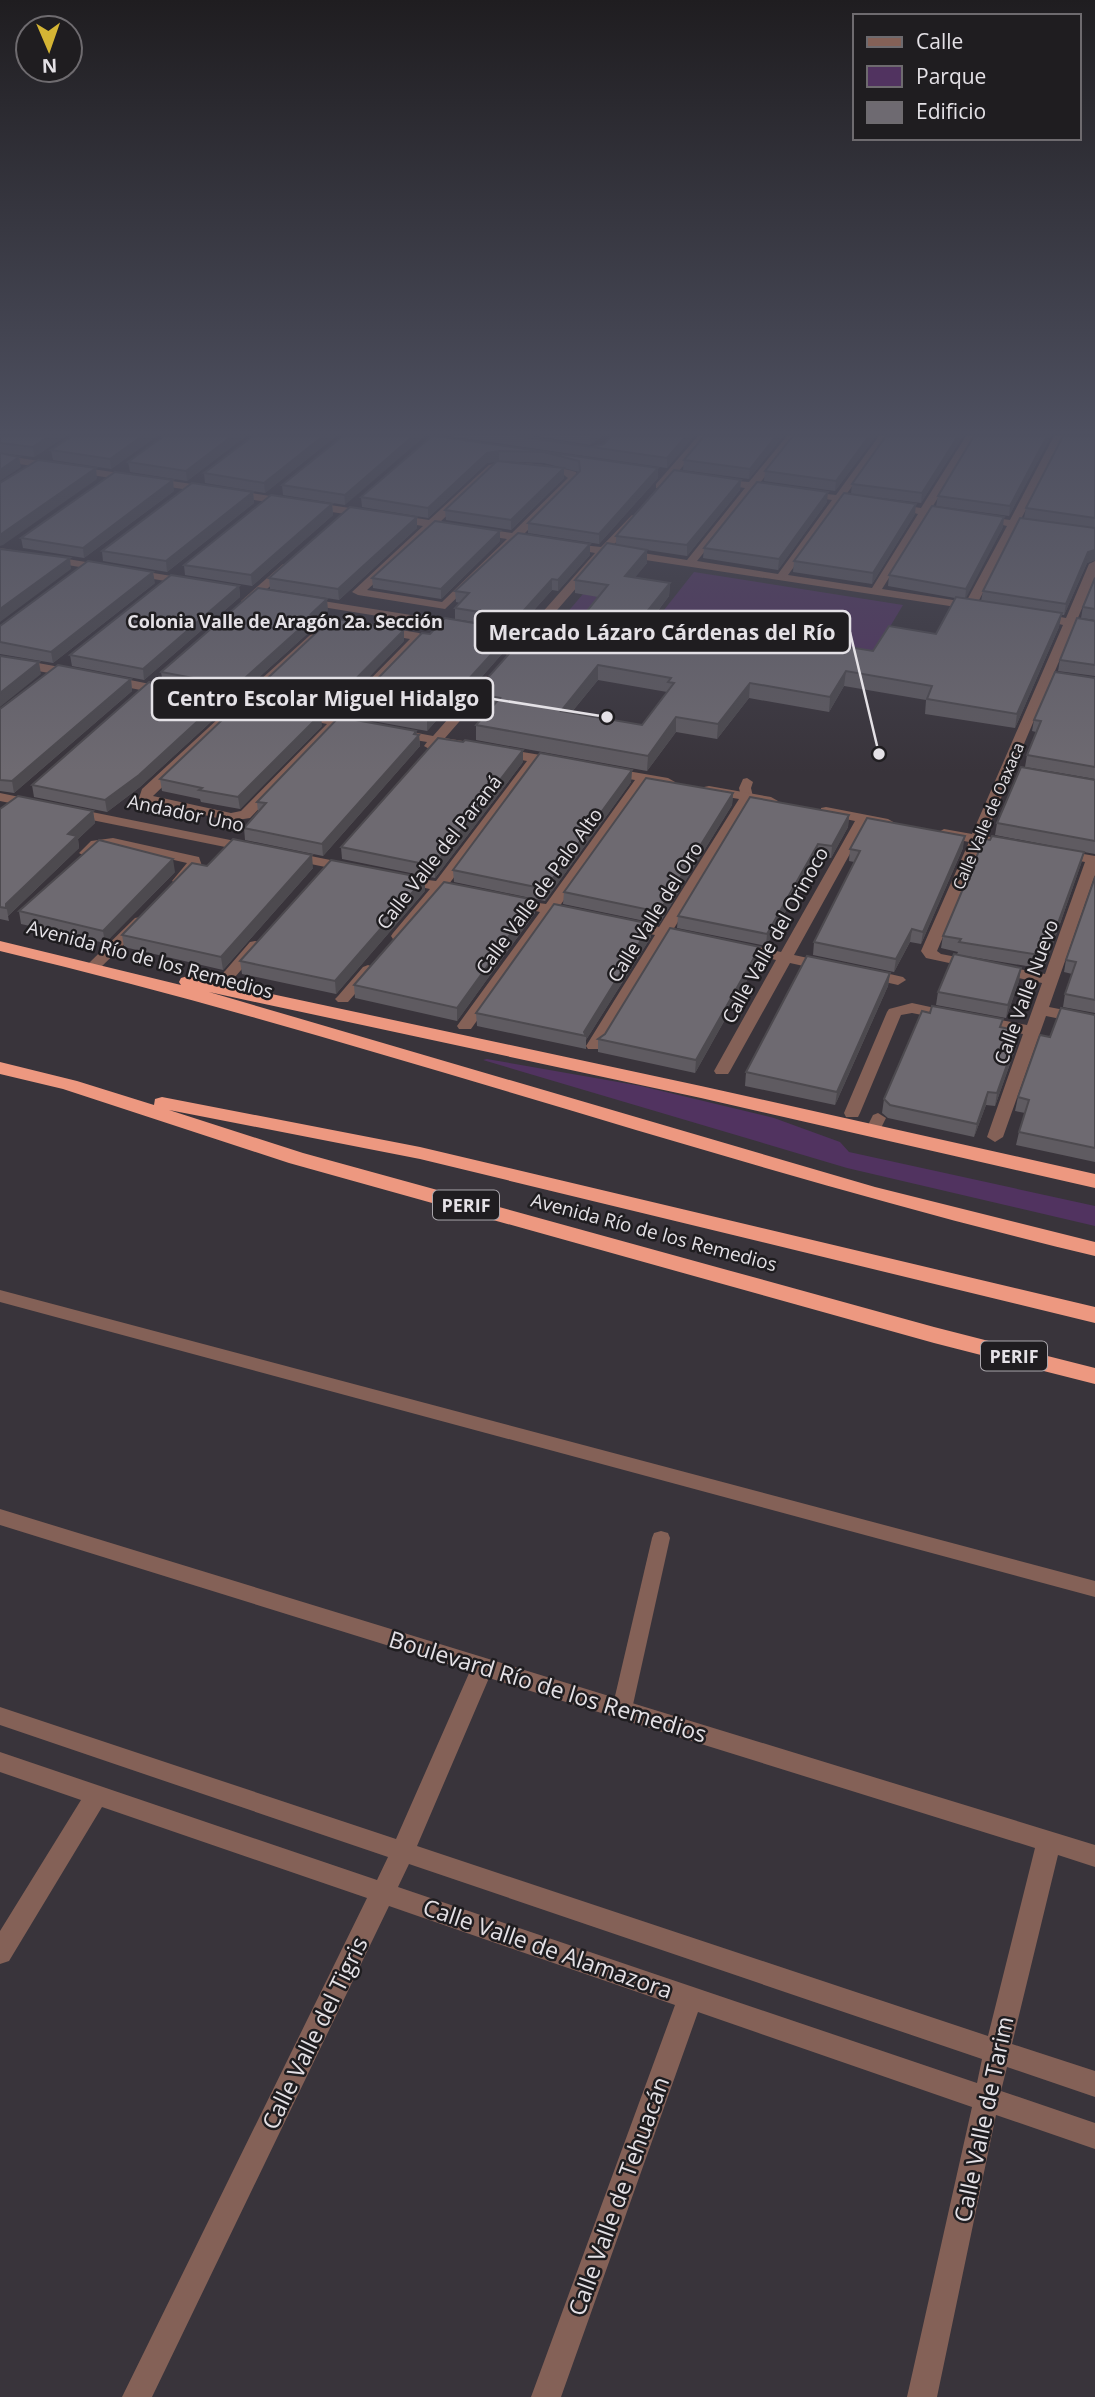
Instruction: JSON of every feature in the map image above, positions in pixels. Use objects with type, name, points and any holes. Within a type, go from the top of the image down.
[{"type":"highway","name":"Avenida Río de los Remedios","points":[[0,946],[93,967],[450,1067],[942,1212],[1095,1249]]},
{"type":"highway","points":[[93,967],[219,986],[876,1125],[1095,1181]]},
{"type":"highway","name":"Avenida Río de los Remedios","points":[[0,1068],[70,1085],[296,1158],[934,1335],[1095,1376]]},
{"type":"highway","points":[[70,1085],[420,1153],[1095,1315]]},
{"type":"street","points":[[407,548],[358,592],[445,606],[505,548]]},
{"type":"street","points":[[590,548],[975,605],[1003,548]]},
{"type":"street","points":[[690,563],[702,548]]},
{"type":"street","points":[[781,577],[802,548]]},
{"type":"street","points":[[875,592],[902,548]]},
{"type":"street","points":[[418,761],[604,550]]},
{"type":"street","points":[[2,553],[177,575],[208,585]]},
{"type":"street","points":[[237,610],[251,592],[297,557]]},
{"type":"street","points":[[77,573],[99,558]]},
{"type":"street","name":"Calle Valle de Oaxaca","points":[[1050,980],[936,958],[929,953],[979,839],[1014,772],[1054,677],[1071,622],[1095,564]]},
{"type":"street","points":[[162,588],[177,575]]},
{"type":"street","points":[[251,592],[270,596]]},
{"type":"street","points":[[297,600],[527,637]]},
{"type":"street","points":[[1020,614],[1095,625]]},
{"type":"street","points":[[329,622],[419,637],[241,816],[231,817],[146,798],[147,792],[240,704],[329,622]]},
{"type":"street","points":[[0,660],[644,778],[747,790],[786,804]]},
{"type":"street","name":"Calle Valle del Paraná","points":[[343,999],[439,887],[536,758]]},
{"type":"street","name":"Calle Valle de Palo Alto","points":[[465,1027],[644,778]]},
{"type":"street","name":"Calle Valle del Oro","points":[[594,1046],[666,933],[747,790]]},
{"type":"street","points":[[0,816],[23,796]]},
{"type":"street","name":"Andador Uno","points":[[0,797],[23,796],[49,807],[364,871]]},
{"type":"street","points":[[811,809],[901,825]]},
{"type":"street","name":"Calle Valle del Orinoco","points":[[722,1071],[863,818]]},
{"type":"street","points":[[927,830],[1017,846]]},
{"type":"street","points":[[74,865],[101,842],[152,850],[197,862],[167,894]]},
{"type":"street","points":[[1042,851],[1094,860]]},
{"type":"street","name":"Calle Valle Nuevo","points":[[995,1137],[1094,860]]},
{"type":"street","points":[[388,876],[477,894]]},
{"type":"street","points":[[501,899],[589,917]]},
{"type":"street","points":[[93,967],[149,912]]},
{"type":"street","points":[[614,922],[898,980]]},
{"type":"street","points":[[230,974],[268,931]]},
{"type":"street","points":[[852,1112],[895,1012],[901,1009],[912,1008],[1032,1031]]},
{"type":"street","points":[[1040,1010],[1095,1021]]},
{"type":"street","points":[[0,1296],[1095,1589]]},
{"type":"street","name":"Boulevard Río de los Remedios","points":[[2,1520],[1095,1856]]},
{"type":"street","name":"Calle Valle del Tigris","points":[[138,2397],[403,1851],[483,1666]]},
{"type":"street","points":[[0,1716],[1095,2084]]},
{"type":"street","name":"Calle Valle de Alamazora","points":[[0,1762],[1095,2136]]},
{"type":"street","points":[[0,1953],[96,1796]]},
{"type":"street","name":"Calle Valle de Tarim","points":[[922,2397],[997,2050],[1049,1841]]},
{"type":"street","name":"Calle Valle de Tehuacán","points":[[546,2397],[691,1996]]},
{"type":"lane","points":[[622,1709],[661,1538]]},
{"type":"green space","points":[[694,572],[903,605],[867,665],[649,629]]},
{"type":"green space","points":[[583,594],[616,600],[588,633],[554,628]]},
{"type":"green space","points":[[483,1060],[641,1086],[774,1118],[840,1142],[849,1152],[1095,1206],[1095,1226],[847,1168]]},
{"type":"building","points":[[106,548],[183,548],[166,561],[102,551]]},
{"type":"building","points":[[205,548],[282,548],[251,575],[184,565]]},
{"type":"building","points":[[303,548],[383,548],[338,589],[269,578]]},
{"type":"building","points":[[405,548],[483,548],[441,589],[372,578]]},
{"type":"building","points":[[502,548],[587,548],[558,580],[552,579],[517,618],[455,608],[469,593],[455,591]]},
{"type":"building","points":[[603,548],[647,550],[625,576],[670,583],[645,614],[873,651],[889,626],[936,634],[956,597],[1062,613],[1017,714],[927,699],[932,686],[846,671],[830,697],[750,683],[718,724],[676,717],[648,756],[476,725],[500,698],[474,693],[525,636],[562,642],[608,585],[575,580]],"holes":[[[598,665],[671,678],[668,682],[674,683],[642,725],[561,711]]]},
{"type":"building","points":[[704,548],[787,548],[779,559]]},
{"type":"building","points":[[804,548],[889,548],[873,573],[794,561]]},
{"type":"building","points":[[906,548],[988,548],[966,589],[889,575]]},
{"type":"building","points":[[1005,548],[1095,548],[1088,552],[1066,604],[983,591]]},
{"type":"building","points":[[0,549],[70,558],[0,609]]},
{"type":"building","points":[[88,561],[153,572],[51,652],[0,642],[0,626]]},
{"type":"building","points":[[171,575],[239,586],[143,669],[70,655]]},
{"type":"building","points":[[1095,578],[1095,609],[1083,607]]},
{"type":"building","points":[[258,588],[327,599],[311,614],[315,615],[236,686],[161,672]]},
{"type":"building","points":[[332,618],[404,630],[332,703],[256,689]]},
{"type":"building","points":[[445,618],[508,629],[503,635],[508,636],[456,693],[451,692],[427,720],[351,706],[422,633],[430,634]]},
{"type":"building","points":[[1077,618],[1095,621],[1095,665],[1060,660]]},
{"type":"building","points":[[0,656],[39,662],[0,693]]},
{"type":"building","points":[[58,665],[131,679],[12,781],[0,780],[0,709]]},
{"type":"building","points":[[1055,672],[1095,678],[1095,767],[1027,755],[1041,721],[1034,720]]},
{"type":"building","points":[[149,682],[225,696],[139,775],[105,800],[32,785]]},
{"type":"building","points":[[244,699],[321,714],[238,797],[160,779]]},
{"type":"building","points":[[339,717],[416,731],[414,734],[419,735],[322,844],[244,828],[266,803],[257,802]]},
{"type":"building","points":[[438,738],[523,750],[434,866],[341,847]]},
{"type":"building","points":[[540,753],[632,770],[545,889],[453,870]]},
{"type":"building","points":[[1021,767],[1095,780],[1095,841],[997,823]]},
{"type":"building","points":[[646,778],[733,793],[659,912],[564,892]]},
{"type":"building","points":[[18,796],[93,811],[68,834],[77,836],[6,904],[6,908],[0,907],[0,809]]},
{"type":"building","points":[[750,797],[849,815],[832,846],[818,844],[767,934],[678,916]]},
{"type":"building","points":[[867,818],[965,836],[923,932],[912,929],[896,959],[814,942],[860,851],[850,849]]},
{"type":"building","points":[[992,836],[1084,852],[1046,956],[959,942],[961,939],[943,936],[984,839],[990,840]]},
{"type":"building","points":[[233,839],[312,855],[221,957],[122,935],[192,863],[207,866]]},
{"type":"building","points":[[99,840],[173,859],[103,931],[19,911]]},
{"type":"building","points":[[331,860],[425,878],[335,981],[240,961]]},
{"type":"building","points":[[1095,877],[1095,1000],[1065,994],[1076,962],[1066,960]]},
{"type":"building","points":[[444,882],[535,900],[457,1008],[354,985]]},
{"type":"building","points":[[554,904],[651,924],[584,1032],[586,1036],[476,1013]]},
{"type":"building","points":[[670,928],[760,947],[696,1060],[598,1039],[605,1034]]},
{"type":"building","points":[[954,954],[1021,968],[1008,1005],[938,992]]},
{"type":"building","points":[[807,956],[890,973],[837,1092],[746,1072]]},
{"type":"building","points":[[932,1006],[1003,1019],[1000,1027],[1019,1031],[997,1093],[988,1092],[977,1124],[890,1105],[884,1099],[922,1011],[930,1013]]},
{"type":"building","points":[[1061,1008],[1095,1015],[1095,1148],[1019,1132],[1029,1100],[1018,1097],[1040,1035],[1050,1037]]},
{"type":"place","name":"Centro Escolar Miguel Hidalgo","points":[[607,717]]},
{"type":"place","name":"Mercado Lázaro Cárdenas del Río","points":[[879,754]]},
{"type":"district","name":"Colonia Valle de Aragón 2a. Sección","points":[[285,621]]}]
